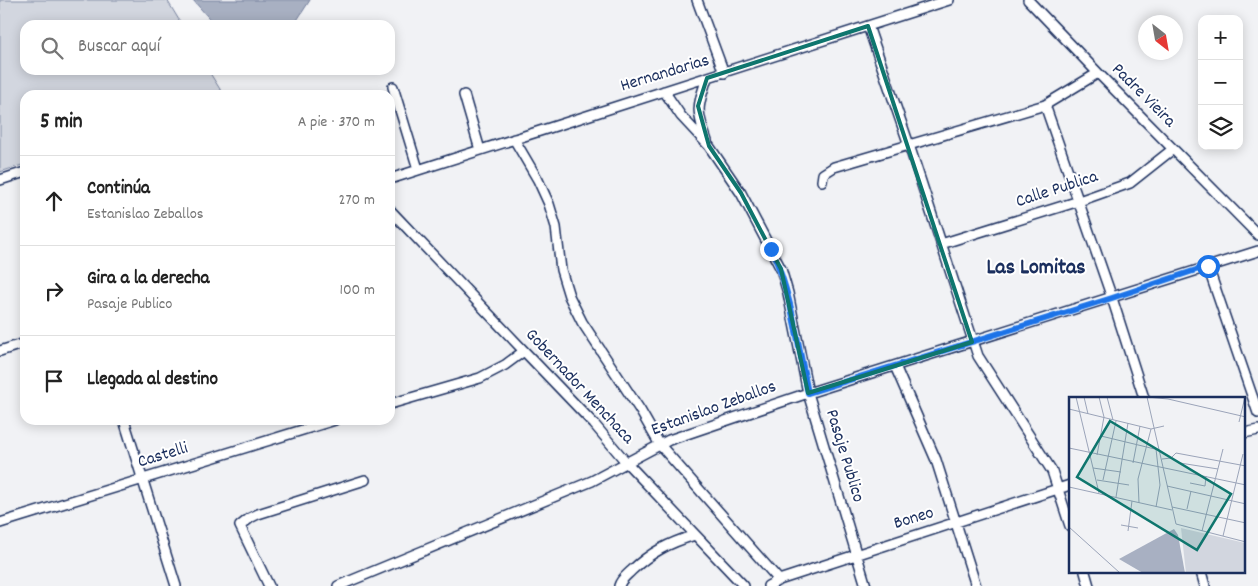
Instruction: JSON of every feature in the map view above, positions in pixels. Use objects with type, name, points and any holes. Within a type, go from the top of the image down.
[{"type":"street","points":[[697,0],[724,73]]},
{"type":"street","name":"Hernandarias","points":[[395,177],[949,0]]},
{"type":"street","name":"Padre Vieira","points":[[1028,0],[1258,235]]},
{"type":"street","points":[[868,26],[909,144],[972,342],[978,356],[1052,471],[1069,523]]},
{"type":"street","points":[[822,181],[823,174],[834,167],[1045,106],[1098,73]]},
{"type":"street","name":"Pasaje Publico","points":[[706,78],[698,112],[709,146]]},
{"type":"street","name":"Pasaje Publico","points":[[664,91],[681,116],[709,146],[741,193],[780,269],[788,294],[808,393],[866,586]]},
{"type":"street","points":[[395,94],[418,169]]},
{"type":"street","points":[[464,95],[480,150]]},
{"type":"street","points":[[1045,106],[1112,298],[1144,397]]},
{"type":"street","points":[[514,139],[538,180],[549,204],[556,227],[561,270],[569,296],[582,322],[640,410],[660,445],[779,580]]},
{"type":"street","name":"Calle Publica","points":[[941,244],[1130,183],[1173,149]]},
{"type":"street","points":[[0,180],[20,174]]},
{"type":"street","name":"Gobernador Menchaca","points":[[395,218],[594,424],[626,462],[744,586]]},
{"type":"street","name":"Estanislao Zeballos","points":[[338,586],[592,481],[669,440],[808,393],[1258,251]]},
{"type":"street","points":[[1208,266],[1258,413]]},
{"type":"street","points":[[0,351],[20,345]]},
{"type":"street","points":[[395,403],[480,378],[505,365],[524,351]]},
{"type":"street","points":[[895,366],[936,460],[976,586]]},
{"type":"street","points":[[126,425],[176,586]]},
{"type":"street","name":"Castelli","points":[[0,523],[309,425]]},
{"type":"street","points":[[269,586],[240,526],[258,514],[365,480]]},
{"type":"street","name":"Boneo","points":[[768,586],[779,580],[856,554],[1069,485]]},
{"type":"street","points":[[619,586],[622,579],[654,551],[678,540],[695,535]]},
{"type":"street","points":[[1201,574],[1205,586]]},
{"type":"highlighted area","points":[[868,26],[972,342],[808,393],[781,269],[741,193],[709,146],[698,106],[707,78]]},
{"type":"shaded area","points":[[0,0],[167,0],[179,20],[20,20],[20,75],[211,75],[220,90],[20,90],[20,166],[0,172]]},
{"type":"water","points":[[193,0],[310,0],[297,20],[211,20]]},
{"type":"district","name":"Las Lomitas","points":[[1036,268]]},
{"type":"route","points":[[771,249],[788,294],[808,393],[1208,266]]}]
